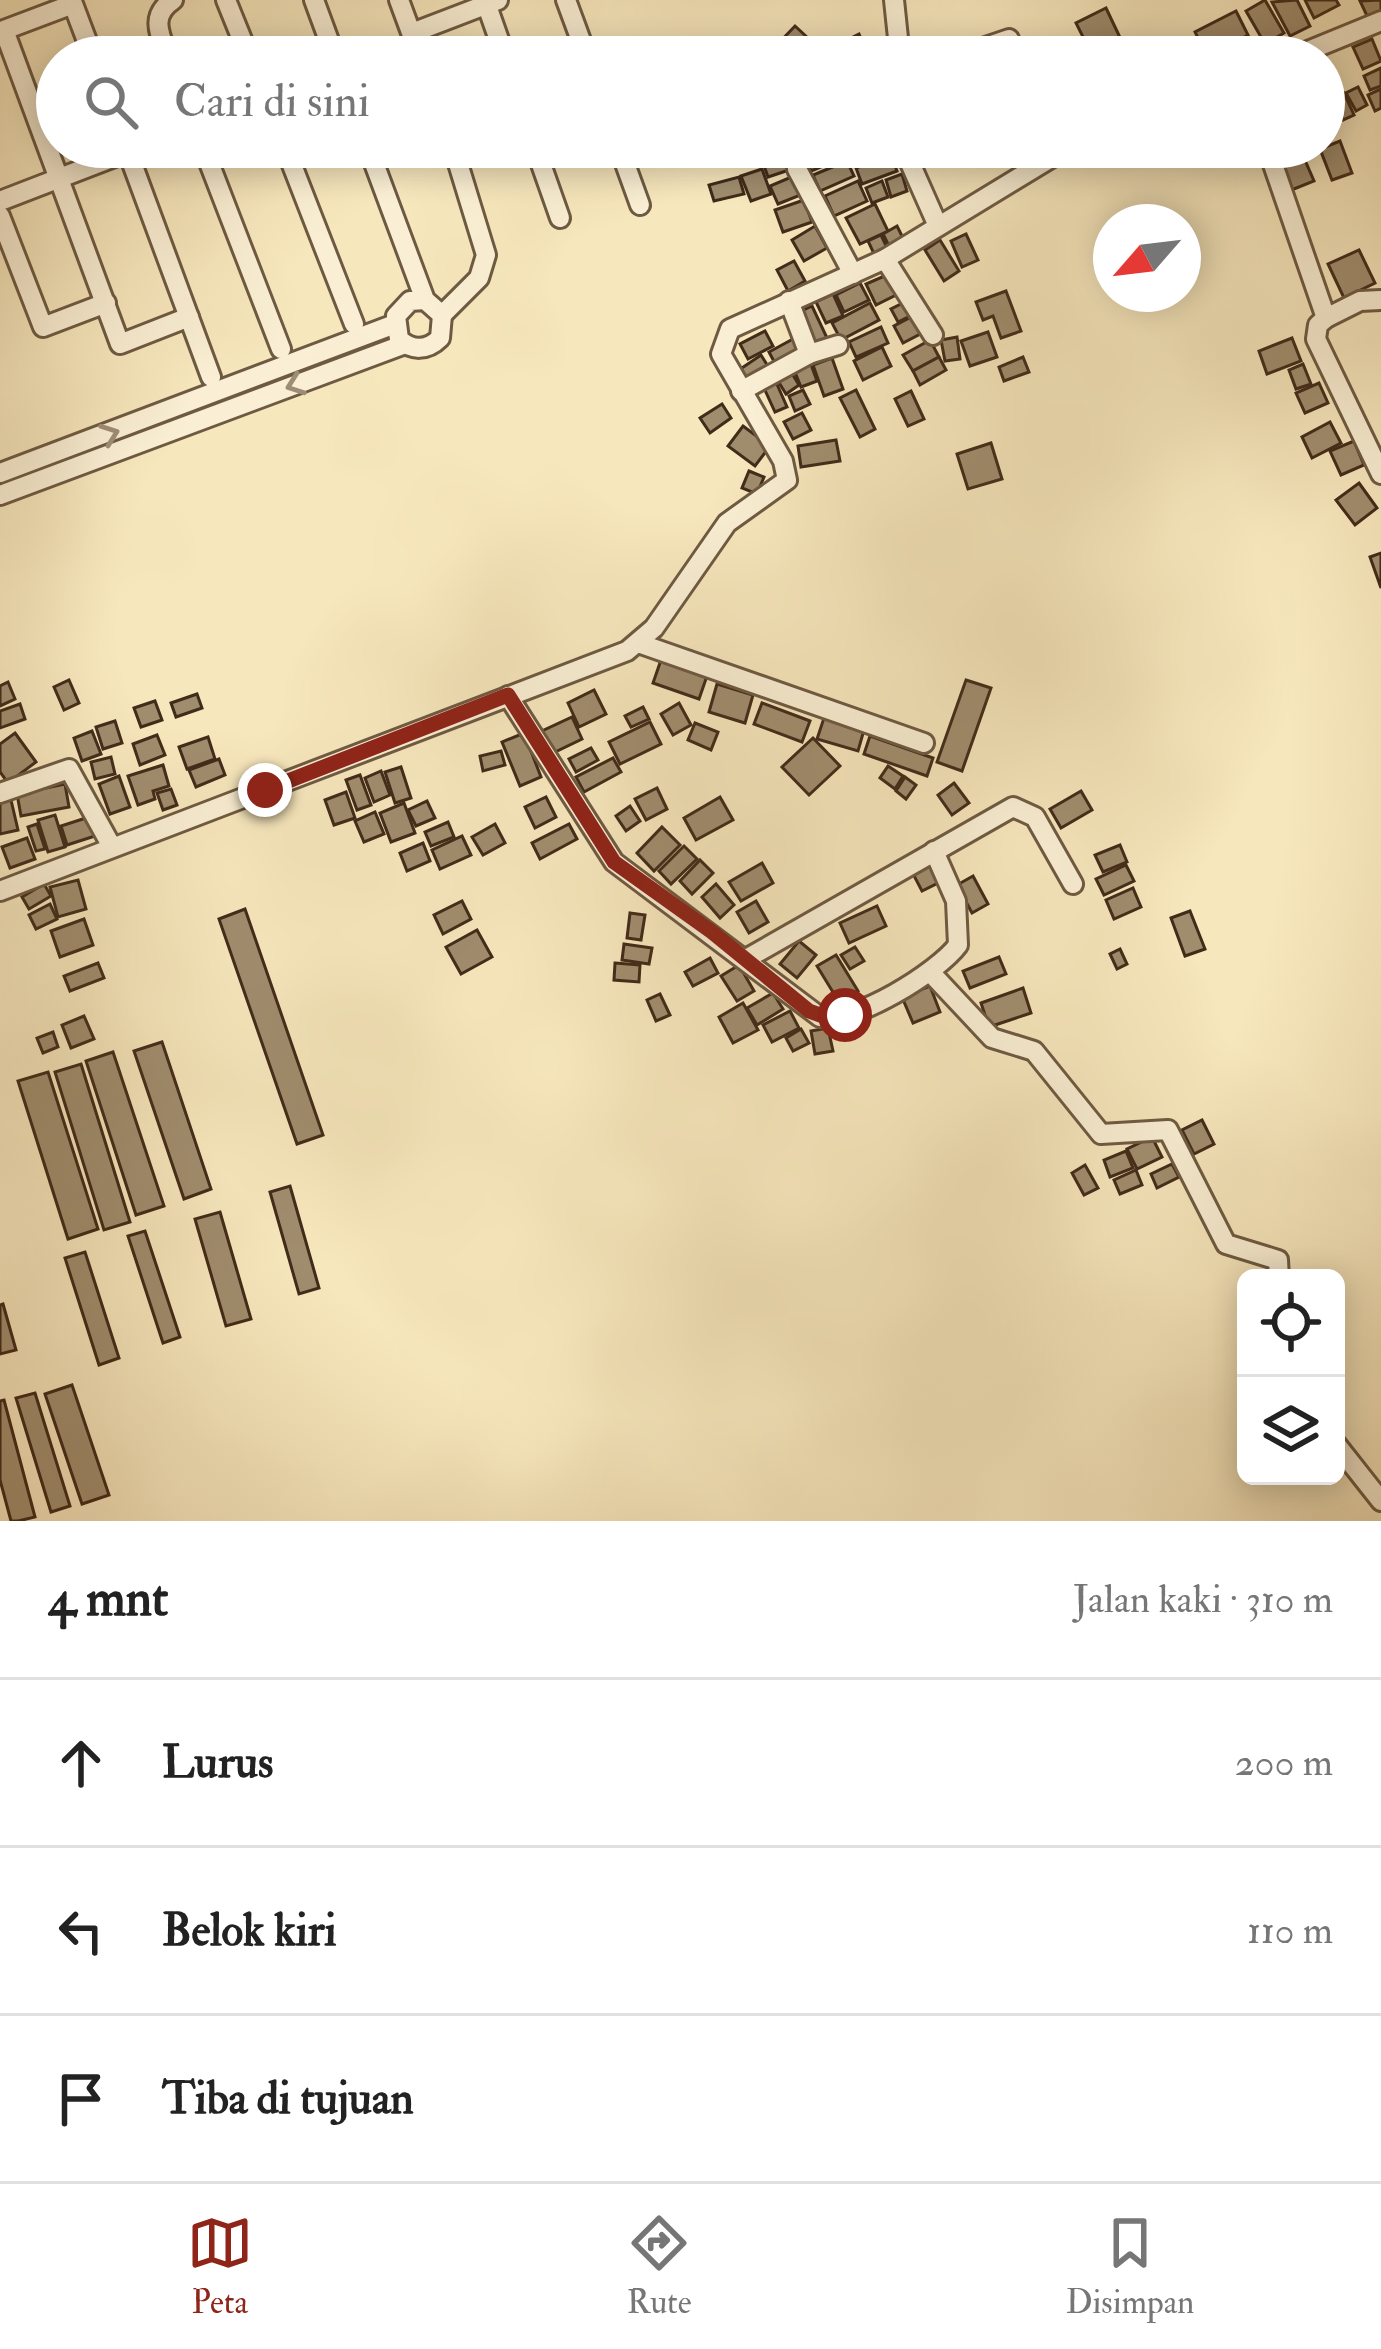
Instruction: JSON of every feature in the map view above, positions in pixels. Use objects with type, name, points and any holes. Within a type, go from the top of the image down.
[{"type":"street","points":[[161,36],[158,16],[172,0]]},
{"type":"street","points":[[226,0],[241,36]]},
{"type":"street","points":[[314,0],[327,36]]},
{"type":"street","points":[[399,0],[413,36]]},
{"type":"street","points":[[566,0],[579,36]]},
{"type":"street","points":[[894,0],[898,36]]},
{"type":"street","points":[[412,33],[490,1],[499,36]]},
{"type":"street","points":[[36,116],[4,30],[73,4],[85,36]]},
{"type":"street","points":[[1344,36],[1381,21]]},
{"type":"street","points":[[55,168],[120,344],[189,316]]},
{"type":"street","points":[[0,201],[83,168]]},
{"type":"street","points":[[138,168],[212,376]]},
{"type":"street","points":[[211,168],[281,349]]},
{"type":"street","points":[[293,168],[354,324]]},
{"type":"street","points":[[0,495],[405,344],[420,349],[434,344],[443,331],[442,315],[425,300],[376,168]]},
{"type":"street","points":[[442,315],[479,278],[486,255],[459,168]]},
{"type":"street","points":[[543,168],[560,218]]},
{"type":"street","points":[[627,168],[640,205]]},
{"type":"street","points":[[797,168],[854,274]]},
{"type":"street","points":[[912,168],[938,226]]},
{"type":"street","points":[[1,888],[640,644],[727,523],[787,480],[783,461],[721,353],[726,333],[885,259],[1034,168]]},
{"type":"street","points":[[1274,168],[1326,318]]},
{"type":"street","points":[[0,216],[44,327],[106,303]]},
{"type":"street","points":[[885,259],[933,335]]},
{"type":"street","points":[[0,473],[394,324],[404,305],[425,300]]},
{"type":"street","points":[[1381,300],[1360,301],[1326,318],[1318,325],[1316,339],[1381,474]]},
{"type":"street","points":[[789,301],[808,354]]},
{"type":"street","points":[[394,324],[405,344]]},
{"type":"street","points":[[741,391],[808,354],[838,345]]},
{"type":"street","points":[[640,644],[924,743]]},
{"type":"street","points":[[508,695],[605,853],[809,1011],[831,1019],[931,974],[958,945],[956,901],[934,851]]},
{"type":"street","points":[[0,793],[69,769],[112,847]]},
{"type":"street","points":[[746,959],[1004,810],[1019,807],[1034,817],[1073,884]]},
{"type":"street","points":[[931,974],[992,1038],[1034,1051],[1101,1134],[1168,1130],[1226,1244],[1278,1260],[1279,1269]]},
{"type":"street","points":[[1345,1455],[1381,1501]]},
{"type":"building","points":[[1265,0],[1284,33],[1260,36],[1246,11]]},
{"type":"building","points":[[1297,0],[1310,26],[1290,36],[1272,2]]},
{"type":"building","points":[[1305,0],[1336,0],[1339,5],[1314,18]]},
{"type":"building","points":[[1381,0],[1381,11],[1368,18],[1360,1]]},
{"type":"building","points":[[1106,8],[1119,36],[1082,36],[1076,23]]},
{"type":"building","points":[[1236,11],[1248,35],[1197,36],[1195,32]]},
{"type":"building","points":[[795,26],[806,36],[785,36]]},
{"type":"building","points":[[1372,39],[1381,61],[1363,69],[1353,47]]},
{"type":"building","points":[[1381,68],[1381,86],[1370,90],[1364,76]]},
{"type":"building","points":[[1358,87],[1367,105],[1356,111],[1346,93]]},
{"type":"building","points":[[1381,89],[1381,108],[1375,111],[1368,95]]},
{"type":"building","points":[[1345,95],[1354,115],[1345,119]]},
{"type":"building","points":[[1345,154],[1352,173],[1332,180],[1327,168],[1345,168]]},
{"type":"building","points":[[765,168],[792,168],[792,169],[768,177]]},
{"type":"building","points":[[830,168],[850,168],[854,176],[820,191],[813,175]]},
{"type":"building","points":[[856,168],[896,168],[897,171],[862,184]]},
{"type":"building","points":[[1280,168],[1308,168],[1314,181],[1289,191]]},
{"type":"building","points":[[762,169],[771,194],[751,201],[741,176]]},
{"type":"building","points":[[902,174],[907,191],[891,197],[886,180]]},
{"type":"building","points":[[796,175],[803,194],[778,204],[770,186]]},
{"type":"building","points":[[739,177],[744,194],[714,201],[709,185]]},
{"type":"building","points":[[858,181],[867,201],[834,216],[825,196]]},
{"type":"building","points":[[882,181],[888,197],[872,203],[866,188]]},
{"type":"building","points":[[804,200],[812,222],[783,232],[775,210]]},
{"type":"building","points":[[875,204],[888,231],[860,244],[846,218]]},
{"type":"building","points":[[815,226],[827,248],[804,261],[792,240]]},
{"type":"building","points":[[897,226],[906,244],[892,252],[883,234]]},
{"type":"building","points":[[966,234],[978,260],[962,267],[951,241]]},
{"type":"building","points":[[881,235],[889,252],[876,258],[868,241]]},
{"type":"building","points":[[940,240],[959,271],[944,281],[925,250]]},
{"type":"building","points":[[1359,250],[1375,283],[1344,298],[1328,264]]},
{"type":"building","points":[[794,261],[805,281],[788,291],[777,270]]},
{"type":"building","points":[[889,274],[898,294],[876,305],[866,284]]},
{"type":"building","points":[[860,283],[869,300],[844,312],[836,295]]},
{"type":"building","points":[[1006,291],[1021,331],[1001,338],[993,316],[983,320],[976,302]]},
{"type":"building","points":[[833,294],[843,316],[826,323],[816,302]]},
{"type":"building","points":[[907,301],[914,314],[898,322],[891,309]]},
{"type":"building","points":[[870,303],[879,320],[841,340],[832,323]]},
{"type":"building","points":[[812,306],[828,340],[811,348],[795,314]]},
{"type":"building","points":[[915,315],[924,332],[903,343],[894,326]]},
{"type":"building","points":[[881,327],[888,343],[856,357],[849,342]]},
{"type":"building","points":[[765,331],[773,346],[748,359],[740,344]]},
{"type":"building","points":[[988,332],[997,357],[970,366],[961,341]]},
{"type":"building","points":[[957,337],[960,359],[945,361],[941,340]]},
{"type":"building","points":[[1292,338],[1301,361],[1267,374],[1259,351]]},
{"type":"building","points":[[793,339],[802,355],[777,367],[769,352]]},
{"type":"building","points":[[930,340],[939,357],[913,371],[903,355]]},
{"type":"building","points":[[882,347],[891,366],[863,380],[854,361]]},
{"type":"building","points":[[761,355],[771,371],[746,388],[736,372]]},
{"type":"building","points":[[939,357],[946,370],[920,385],[913,371]]},
{"type":"building","points":[[1023,357],[1029,372],[1004,381],[999,367]]},
{"type":"building","points":[[832,358],[843,389],[824,396],[813,365]]},
{"type":"building","points":[[809,359],[817,381],[801,387],[792,365]]},
{"type":"building","points":[[1303,364],[1311,384],[1296,389],[1289,370]]},
{"type":"building","points":[[791,372],[799,385],[786,394],[778,381]]},
{"type":"building","points":[[776,382],[787,407],[775,412],[764,388]]},
{"type":"building","points":[[1319,383],[1328,403],[1305,413],[1296,393]]},
{"type":"building","points":[[803,390],[810,404],[795,411],[789,396]]},
{"type":"building","points":[[856,390],[875,429],[860,437],[840,398]]},
{"type":"building","points":[[911,391],[924,419],[908,426],[895,399]]},
{"type":"building","points":[[722,404],[731,418],[710,433],[700,418]]},
{"type":"building","points":[[802,413],[811,430],[793,439],[784,422]]},
{"type":"building","points":[[1330,422],[1341,443],[1312,458],[1302,437]]},
{"type":"building","points":[[743,426],[770,446],[755,466],[728,446]]},
{"type":"building","points":[[836,440],[840,461],[801,467],[798,446]]},
{"type":"building","points":[[1354,441],[1364,465],[1341,475],[1330,451]]},
{"type":"building","points":[[991,443],[1002,479],[968,489],[957,454]]},
{"type":"building","points":[[749,471],[764,477],[757,494],[742,488]]},
{"type":"building","points":[[1359,483],[1377,508],[1355,525],[1336,500]]},
{"type":"building","points":[[1381,553],[1381,588],[1370,557]]},
{"type":"building","points":[[661,660],[707,676],[699,699],[653,683]]},
{"type":"building","points":[[69,680],[79,703],[64,710],[54,687]]},
{"type":"building","points":[[966,680],[991,688],[962,771],[937,762]]},
{"type":"building","points":[[8,682],[15,699],[0,706],[0,686]]},
{"type":"building","points":[[717,684],[753,695],[745,723],[709,712]]},
{"type":"building","points":[[594,690],[606,714],[579,727],[568,703]]},
{"type":"building","points":[[197,694],[202,708],[176,717],[171,703]]},
{"type":"building","points":[[155,701],[162,720],[141,727],[134,708]]},
{"type":"building","points":[[679,703],[691,725],[673,735],[661,714]]},
{"type":"building","points":[[762,703],[810,721],[802,742],[754,724]]},
{"type":"building","points":[[20,704],[25,719],[0,728],[0,711]]},
{"type":"building","points":[[643,707],[649,719],[631,727],[625,716]]},
{"type":"building","points":[[572,717],[582,739],[553,753],[542,731]]},
{"type":"building","points":[[824,718],[864,730],[858,751],[817,739]]},
{"type":"building","points":[[115,721],[122,743],[103,749],[96,727]]},
{"type":"building","points":[[650,722],[661,744],[620,764],[609,742]]},
{"type":"building","points":[[695,723],[718,732],[711,750],[688,740]]},
{"type":"building","points":[[92,731],[101,754],[82,761],[74,738]]},
{"type":"building","points":[[15,733],[36,762],[8,783],[0,772],[0,744]]},
{"type":"building","points":[[524,733],[541,777],[520,786],[502,742]]},
{"type":"building","points":[[157,735],[165,755],[140,765],[133,744]]},
{"type":"building","points":[[870,736],[933,758],[927,776],[864,754]]},
{"type":"building","points":[[208,737],[215,759],[187,769],[179,747]]},
{"type":"building","points":[[813,738],[840,766],[809,795],[782,767]]},
{"type":"building","points":[[591,748],[598,760],[576,772],[569,759]]},
{"type":"building","points":[[501,751],[505,765],[483,771],[480,756]]},
{"type":"building","points":[[111,757],[115,774],[95,779],[91,762]]},
{"type":"building","points":[[613,758],[621,772],[584,792],[576,777]]},
{"type":"building","points":[[219,759],[225,775],[196,787],[189,770]]},
{"type":"building","points":[[163,765],[169,786],[153,791],[155,799],[138,805],[128,776]]},
{"type":"building","points":[[888,766],[903,776],[895,789],[880,778]]},
{"type":"building","points":[[401,767],[411,798],[395,803],[385,772]]},
{"type":"building","points":[[381,771],[390,795],[374,802],[365,778]]},
{"type":"building","points":[[360,775],[371,805],[357,810],[346,780]]},
{"type":"building","points":[[119,776],[130,807],[110,814],[99,784]]},
{"type":"building","points":[[905,777],[916,785],[906,799],[896,791]]},
{"type":"building","points":[[954,783],[969,803],[952,815],[938,795]]},
{"type":"building","points":[[65,784],[69,807],[21,816],[17,794]]},
{"type":"building","points":[[657,788],[667,809],[646,820],[635,799]]},
{"type":"building","points":[[171,789],[177,805],[163,810],[157,793]]},
{"type":"building","points":[[1081,791],[1092,810],[1061,828],[1050,809]]},
{"type":"building","points":[[346,792],[355,818],[334,825],[325,800]]},
{"type":"building","points":[[546,797],[556,817],[535,828],[525,807]]},
{"type":"building","points":[[720,797],[733,820],[696,840],[684,818]]},
{"type":"building","points":[[11,800],[18,830],[0,834],[0,802]]},
{"type":"building","points":[[427,801],[435,818],[416,826],[408,810]]},
{"type":"building","points":[[404,803],[415,833],[391,842],[380,813]]},
{"type":"building","points":[[630,806],[640,821],[626,831],[616,816]]},
{"type":"building","points":[[375,812],[384,834],[364,842],[355,821]]},
{"type":"building","points":[[55,815],[65,847],[48,852],[38,820]]},
{"type":"building","points":[[89,817],[95,836],[67,845],[61,826]]},
{"type":"building","points":[[448,822],[454,837],[431,846],[425,832]]},
{"type":"building","points":[[37,824],[45,849],[36,851],[28,827]]},
{"type":"building","points":[[495,824],[505,843],[483,855],[472,837]]},
{"type":"building","points":[[569,824],[577,839],[540,859],[532,843]]},
{"type":"building","points":[[662,827],[680,845],[654,871],[637,853]]},
{"type":"building","points":[[462,836],[471,855],[440,869],[432,850]]},
{"type":"building","points":[[27,838],[35,859],[10,868],[2,847]]},
{"type":"building","points":[[423,843],[430,861],[407,871],[400,853]]},
{"type":"building","points":[[1120,845],[1127,862],[1103,872],[1095,855]]},
{"type":"building","points":[[684,846],[697,859],[671,884],[659,871]]},
{"type":"building","points":[[700,860],[713,873],[692,894],[680,881]]},
{"type":"building","points":[[929,861],[940,882],[922,891],[911,870]]},
{"type":"building","points":[[762,863],[773,883],[741,901],[729,882]]},
{"type":"building","points":[[1126,865],[1134,881],[1104,895],[1096,879]]},
{"type":"building","points":[[973,876],[988,904],[972,913],[957,885]]},
{"type":"building","points":[[78,880],[86,909],[58,917],[50,887]]},
{"type":"building","points":[[44,884],[51,896],[29,909],[22,897]]},
{"type":"building","points":[[716,884],[734,905],[720,918],[702,897]]},
{"type":"building","points":[[1133,888],[1141,907],[1114,919],[1106,900]]},
{"type":"building","points":[[462,901],[471,919],[443,934],[434,915]]},
{"type":"building","points":[[756,901],[768,922],[749,933],[737,912]]},
{"type":"building","points":[[50,904],[57,919],[36,929],[29,915]]},
{"type":"building","points":[[877,906],[886,926],[849,943],[840,923]]},
{"type":"building","points":[[245,909],[323,1135],[297,1144],[219,919]]},
{"type":"building","points":[[1190,911],[1205,949],[1185,956],[1171,918]]},
{"type":"building","points":[[630,913],[645,915],[641,940],[627,938]]},
{"type":"building","points":[[84,919],[93,945],[60,957],[51,931]]},
{"type":"building","points":[[477,930],[492,957],[461,974],[446,947]]},
{"type":"building","points":[[799,941],[816,955],[797,978],[780,964]]},
{"type":"building","points":[[624,944],[652,948],[649,964],[622,960]]},
{"type":"building","points":[[855,947],[864,961],[850,969],[841,955]]},
{"type":"building","points":[[1120,949],[1127,964],[1117,969],[1110,954]]},
{"type":"building","points":[[836,955],[858,991],[839,1002],[817,966]]},
{"type":"building","points":[[999,957],[1006,974],[970,988],[963,971]]},
{"type":"building","points":[[710,958],[718,973],[693,986],[685,972]]},
{"type":"building","points":[[98,963],[104,978],[70,991],[64,976]]},
{"type":"building","points":[[615,963],[640,965],[639,982],[614,980]]},
{"type":"building","points":[[739,965],[754,991],[737,1001],[721,976]]},
{"type":"building","points":[[930,986],[940,1012],[913,1023],[902,997]]},
{"type":"building","points":[[1023,988],[1031,1013],[989,1027],[981,1003]]},
{"type":"building","points":[[773,993],[783,1009],[757,1025],[747,1008]]},
{"type":"building","points":[[660,994],[670,1015],[656,1021],[647,1000]]},
{"type":"building","points":[[743,1003],[758,1030],[733,1043],[719,1017]]},
{"type":"building","points":[[790,1011],[799,1028],[772,1042],[763,1025]]},
{"type":"building","points":[[84,1016],[94,1039],[71,1048],[62,1025]]},
{"type":"building","points":[[828,1028],[833,1051],[815,1054],[811,1031]]},
{"type":"building","points":[[801,1029],[809,1043],[793,1051],[786,1038]]},
{"type":"building","points":[[53,1032],[58,1047],[43,1053],[37,1038]]},
{"type":"building","points":[[162,1042],[211,1189],[184,1199],[134,1051]]},
{"type":"building","points":[[113,1052],[164,1206],[136,1215],[86,1061]]},
{"type":"building","points":[[81,1064],[130,1222],[104,1230],[55,1072]]},
{"type":"building","points":[[48,1072],[98,1229],[68,1239],[18,1081]]},
{"type":"building","points":[[1202,1120],[1214,1144],[1194,1154],[1182,1130]]},
{"type":"building","points":[[1152,1137],[1162,1157],[1137,1169],[1127,1149]]},
{"type":"building","points":[[1126,1151],[1133,1168],[1110,1177],[1104,1160]]},
{"type":"building","points":[[1172,1164],[1179,1177],[1157,1188],[1151,1174]]},
{"type":"building","points":[[1085,1165],[1098,1188],[1084,1195],[1072,1173]]},
{"type":"building","points":[[1136,1170],[1142,1185],[1120,1194],[1114,1180]]},
{"type":"building","points":[[290,1186],[319,1288],[299,1294],[270,1192]]},
{"type":"building","points":[[220,1212],[251,1319],[226,1326],[195,1219]]},
{"type":"building","points":[[145,1231],[180,1337],[163,1343],[128,1236]]},
{"type":"building","points":[[85,1252],[119,1358],[99,1365],[65,1258]]},
{"type":"building","points":[[0,1305],[16,1350],[0,1354]]},
{"type":"building","points":[[72,1385],[109,1495],[82,1504],[45,1394]]},
{"type":"building","points":[[35,1393],[70,1506],[51,1512],[16,1398]]},
{"type":"building","points":[[4,1400],[35,1517],[18,1521],[11,1521],[0,1480],[0,1401]]},
{"type":"route","points":[[265,790],[508,695],[595,839],[614,862],[712,932],[809,1011],[831,1019],[845,1015]]}]
